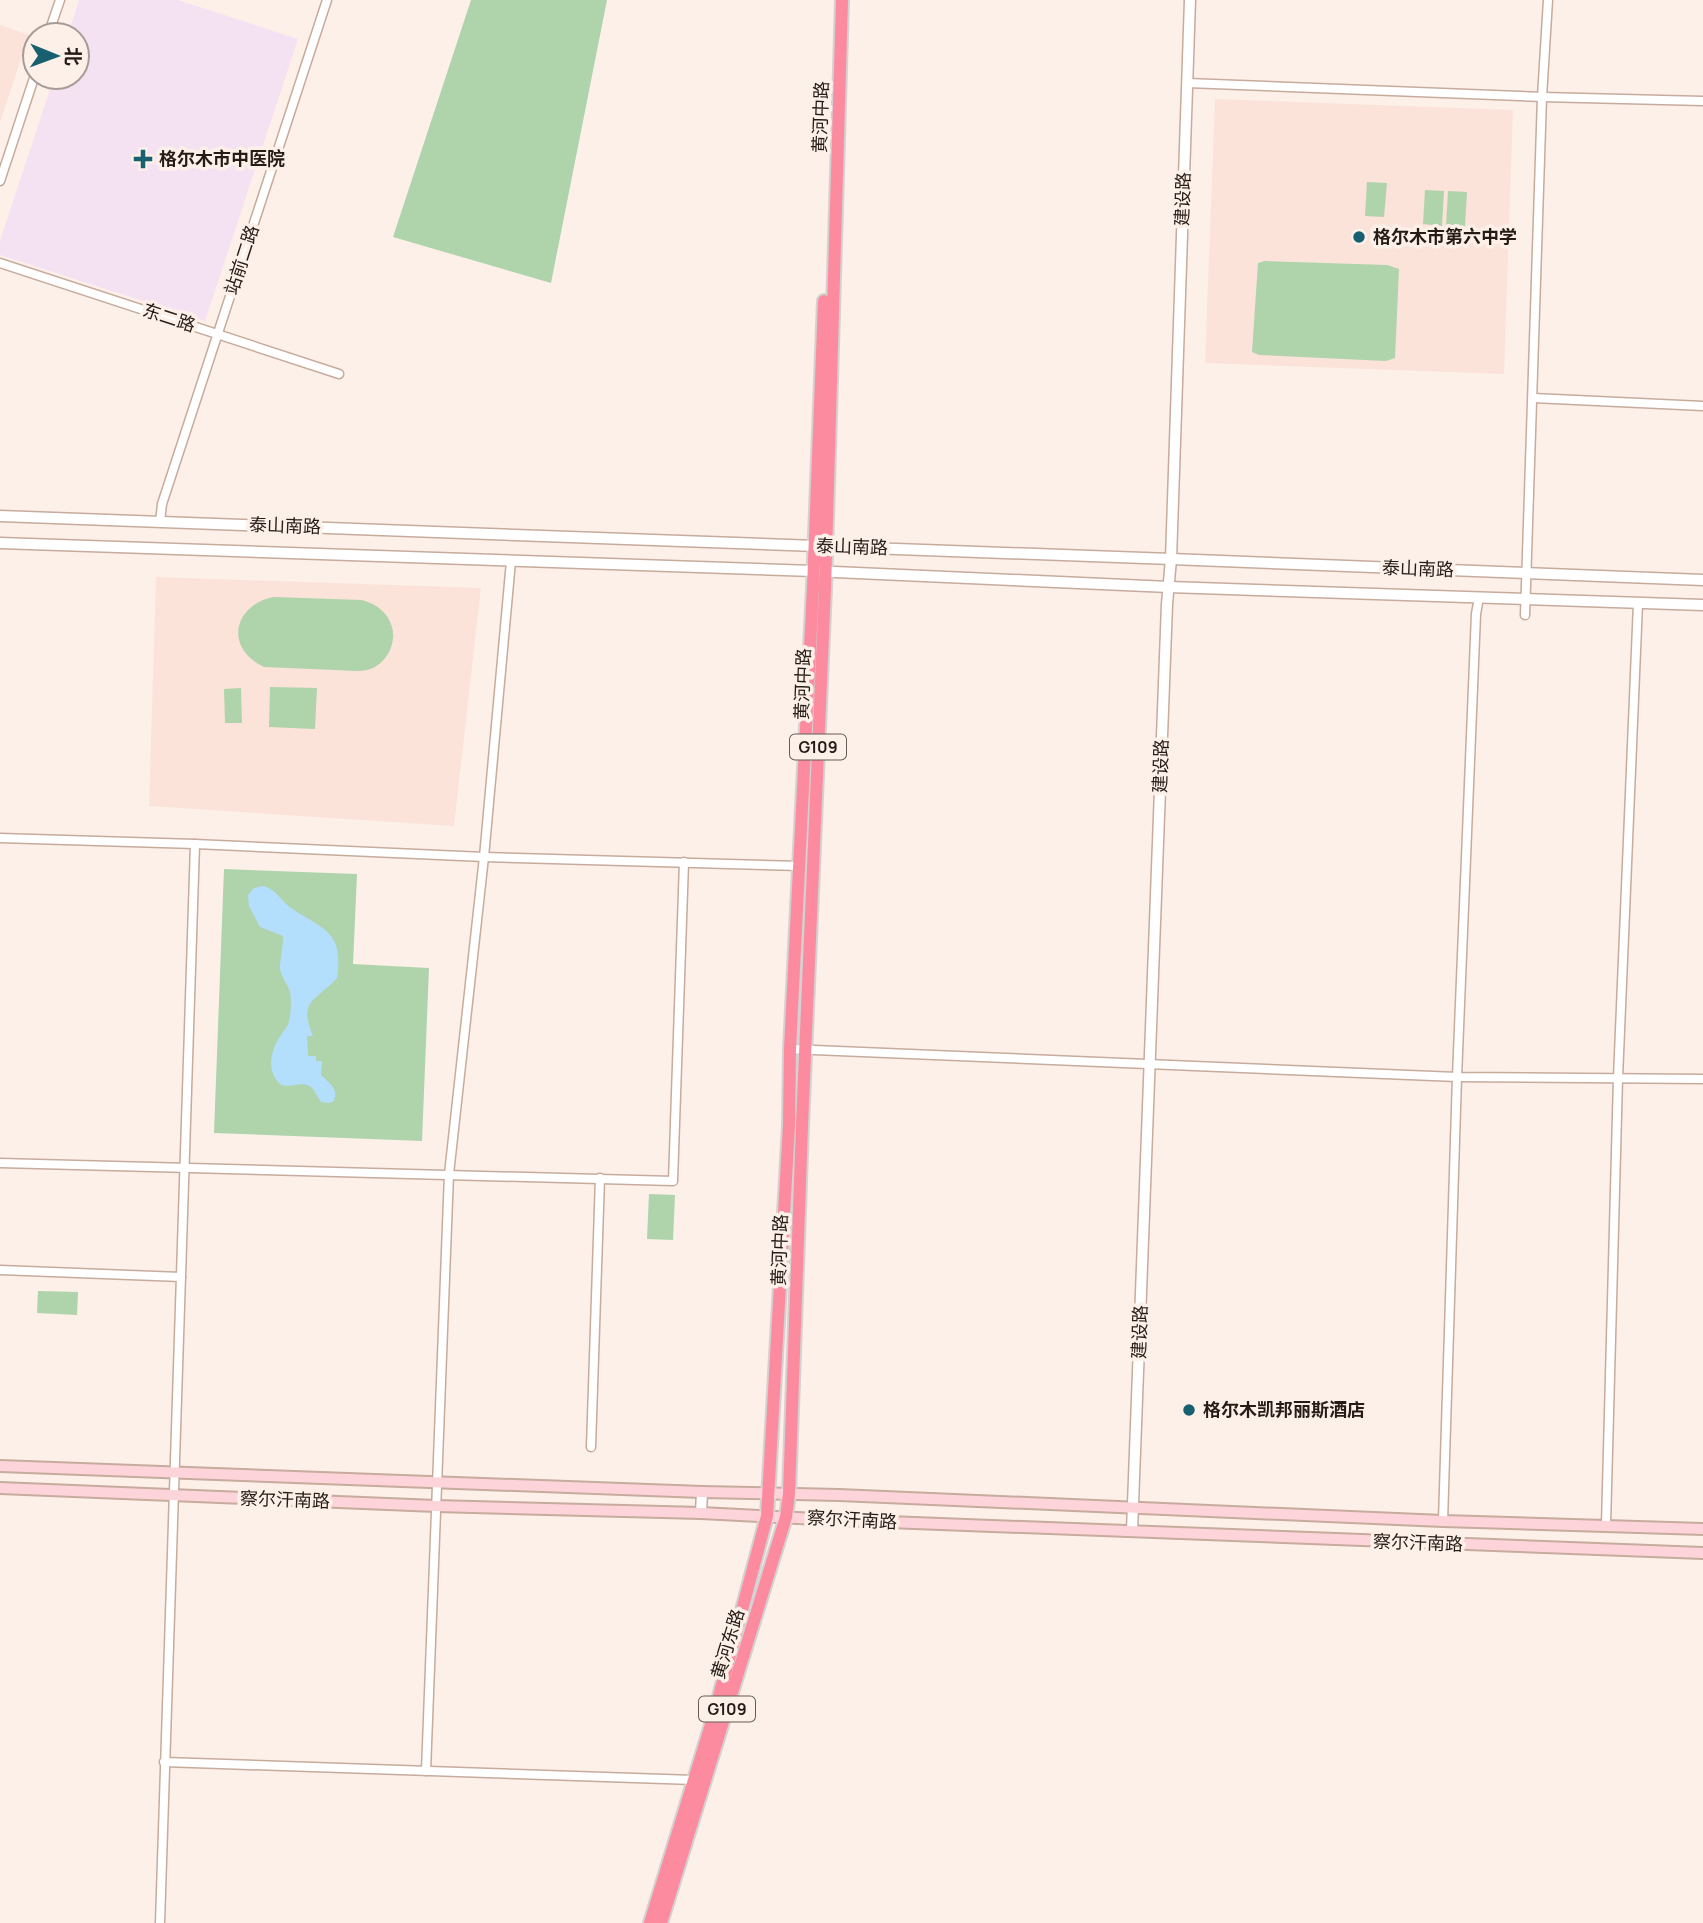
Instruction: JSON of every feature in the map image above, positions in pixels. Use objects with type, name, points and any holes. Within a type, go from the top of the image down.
[{"type":"highway","name":"黄河中路","points":[[820,546],[836,0]]},
{"type":"highway","name":"黄河中路","points":[[789,1494],[806,1050],[819,571],[842,0]]},
{"type":"highway","name":"黄河中路","points":[[768,1493],[789,1125],[790,1049],[800,866],[819,571]]},
{"type":"highway","name":"黄河东路","points":[[650,1923],[714,1715],[767,1516],[768,1493]]},
{"type":"highway","name":"黄河东路","points":[[661,1923],[786,1517],[789,1494]]},
{"type":"main road","name":"察尔汗南路","points":[[0,1466],[1703,1529]]},
{"type":"main road","name":"察尔汗南路","points":[[0,1488],[1703,1553]]},
{"type":"street","points":[[53,21],[60,0]]},
{"type":"street","name":"站前二路","points":[[160,522],[162,504],[327,0]]},
{"type":"street","name":"建设路","points":[[1132,1531],[1171,559],[1190,0]]},
{"type":"street","points":[[1524,615],[1542,97],[1548,0]]},
{"type":"street","points":[[1187,83],[1703,101]]},
{"type":"street","points":[[0,181],[30,91]]},
{"type":"street","name":"东二路","points":[[0,263],[339,374]]},
{"type":"street","points":[[1533,398],[1703,406]]},
{"type":"street","name":"泰山南路","points":[[0,516],[1703,580]]},
{"type":"street","name":"泰山南路","points":[[0,543],[1703,605]]},
{"type":"street","points":[[426,1771],[449,1174],[484,857],[511,561]]},
{"type":"street","points":[[1443,1521],[1457,1076],[1476,614],[1479,597]]},
{"type":"street","points":[[1606,1525],[1618,1078],[1637,603]]},
{"type":"street","points":[[0,838],[800,866]]},
{"type":"street","points":[[160,1923],[195,844]]},
{"type":"street","points":[[0,1163],[673,1181],[684,862]]},
{"type":"street","points":[[790,1049],[1457,1076],[1703,1079]]},
{"type":"street","points":[[591,1447],[600,1178]]},
{"type":"street","points":[[0,1270],[181,1277]]},
{"type":"street","points":[[701,1513],[702,1492]]},
{"type":"street","points":[[164,1762],[694,1780]]},
{"type":"shaded area","name":"格尔木市中医院","points":[[79,0],[178,0],[298,39],[205,321],[0,255],[0,241],[49,91],[91,91],[91,21],[72,21]]},
{"type":"shaded area","points":[[0,25],[21,32],[21,59],[0,122]]},
{"type":"shaded area","name":"格尔木市第六中学","points":[[1215,99],[1513,110],[1504,374],[1205,363]]},
{"type":"shaded area","points":[[156,577],[481,588],[454,826],[149,806]]},
{"type":"green space","points":[[471,0],[607,0],[551,283],[393,237]]},
{"type":"green space","points":[[1367,182],[1387,183],[1384,217],[1365,216]]},
{"type":"green space","points":[[1425,190],[1444,191],[1442,226],[1423,224]]},
{"type":"green space","points":[[1448,191],[1467,192],[1465,226],[1446,225]]},
{"type":"green space","points":[[1265,261],[1387,265],[1399,269],[1395,358],[1386,361],[1259,355],[1252,352],[1258,263]]},
{"type":"green space","points":[[273,597],[362,600],[377,606],[388,617],[392,627],[393,641],[388,654],[379,664],[367,670],[264,667],[243,650],[239,629],[242,618],[249,609]]},
{"type":"green space","points":[[270,687],[317,688],[315,729],[269,727]]},
{"type":"green space","points":[[241,688],[242,723],[225,723],[224,689]]},
{"type":"green space","points":[[224,869],[357,874],[353,964],[429,968],[422,1141],[214,1133]]},
{"type":"green space","points":[[649,1194],[675,1195],[673,1240],[647,1239]]},
{"type":"green space","points":[[38,1291],[78,1292],[77,1315],[37,1313]]},
{"type":"water","points":[[262,886],[271,889],[291,908],[322,927],[334,941],[337,950],[337,978],[311,1002],[307,1015],[313,1036],[307,1036],[308,1056],[316,1056],[316,1061],[322,1061],[321,1075],[334,1090],[333,1102],[321,1102],[308,1085],[281,1084],[272,1070],[273,1052],[288,1023],[291,1000],[280,969],[283,936],[260,927],[249,906],[248,895],[254,888]]},
{"type":"place","name":"格尔木市中医院","points":[[143,159]]},
{"type":"place","name":"格尔木市第六中学","points":[[1359,237]]},
{"type":"place","name":"格尔木凯邦丽斯酒店","points":[[1189,1410]]}]
